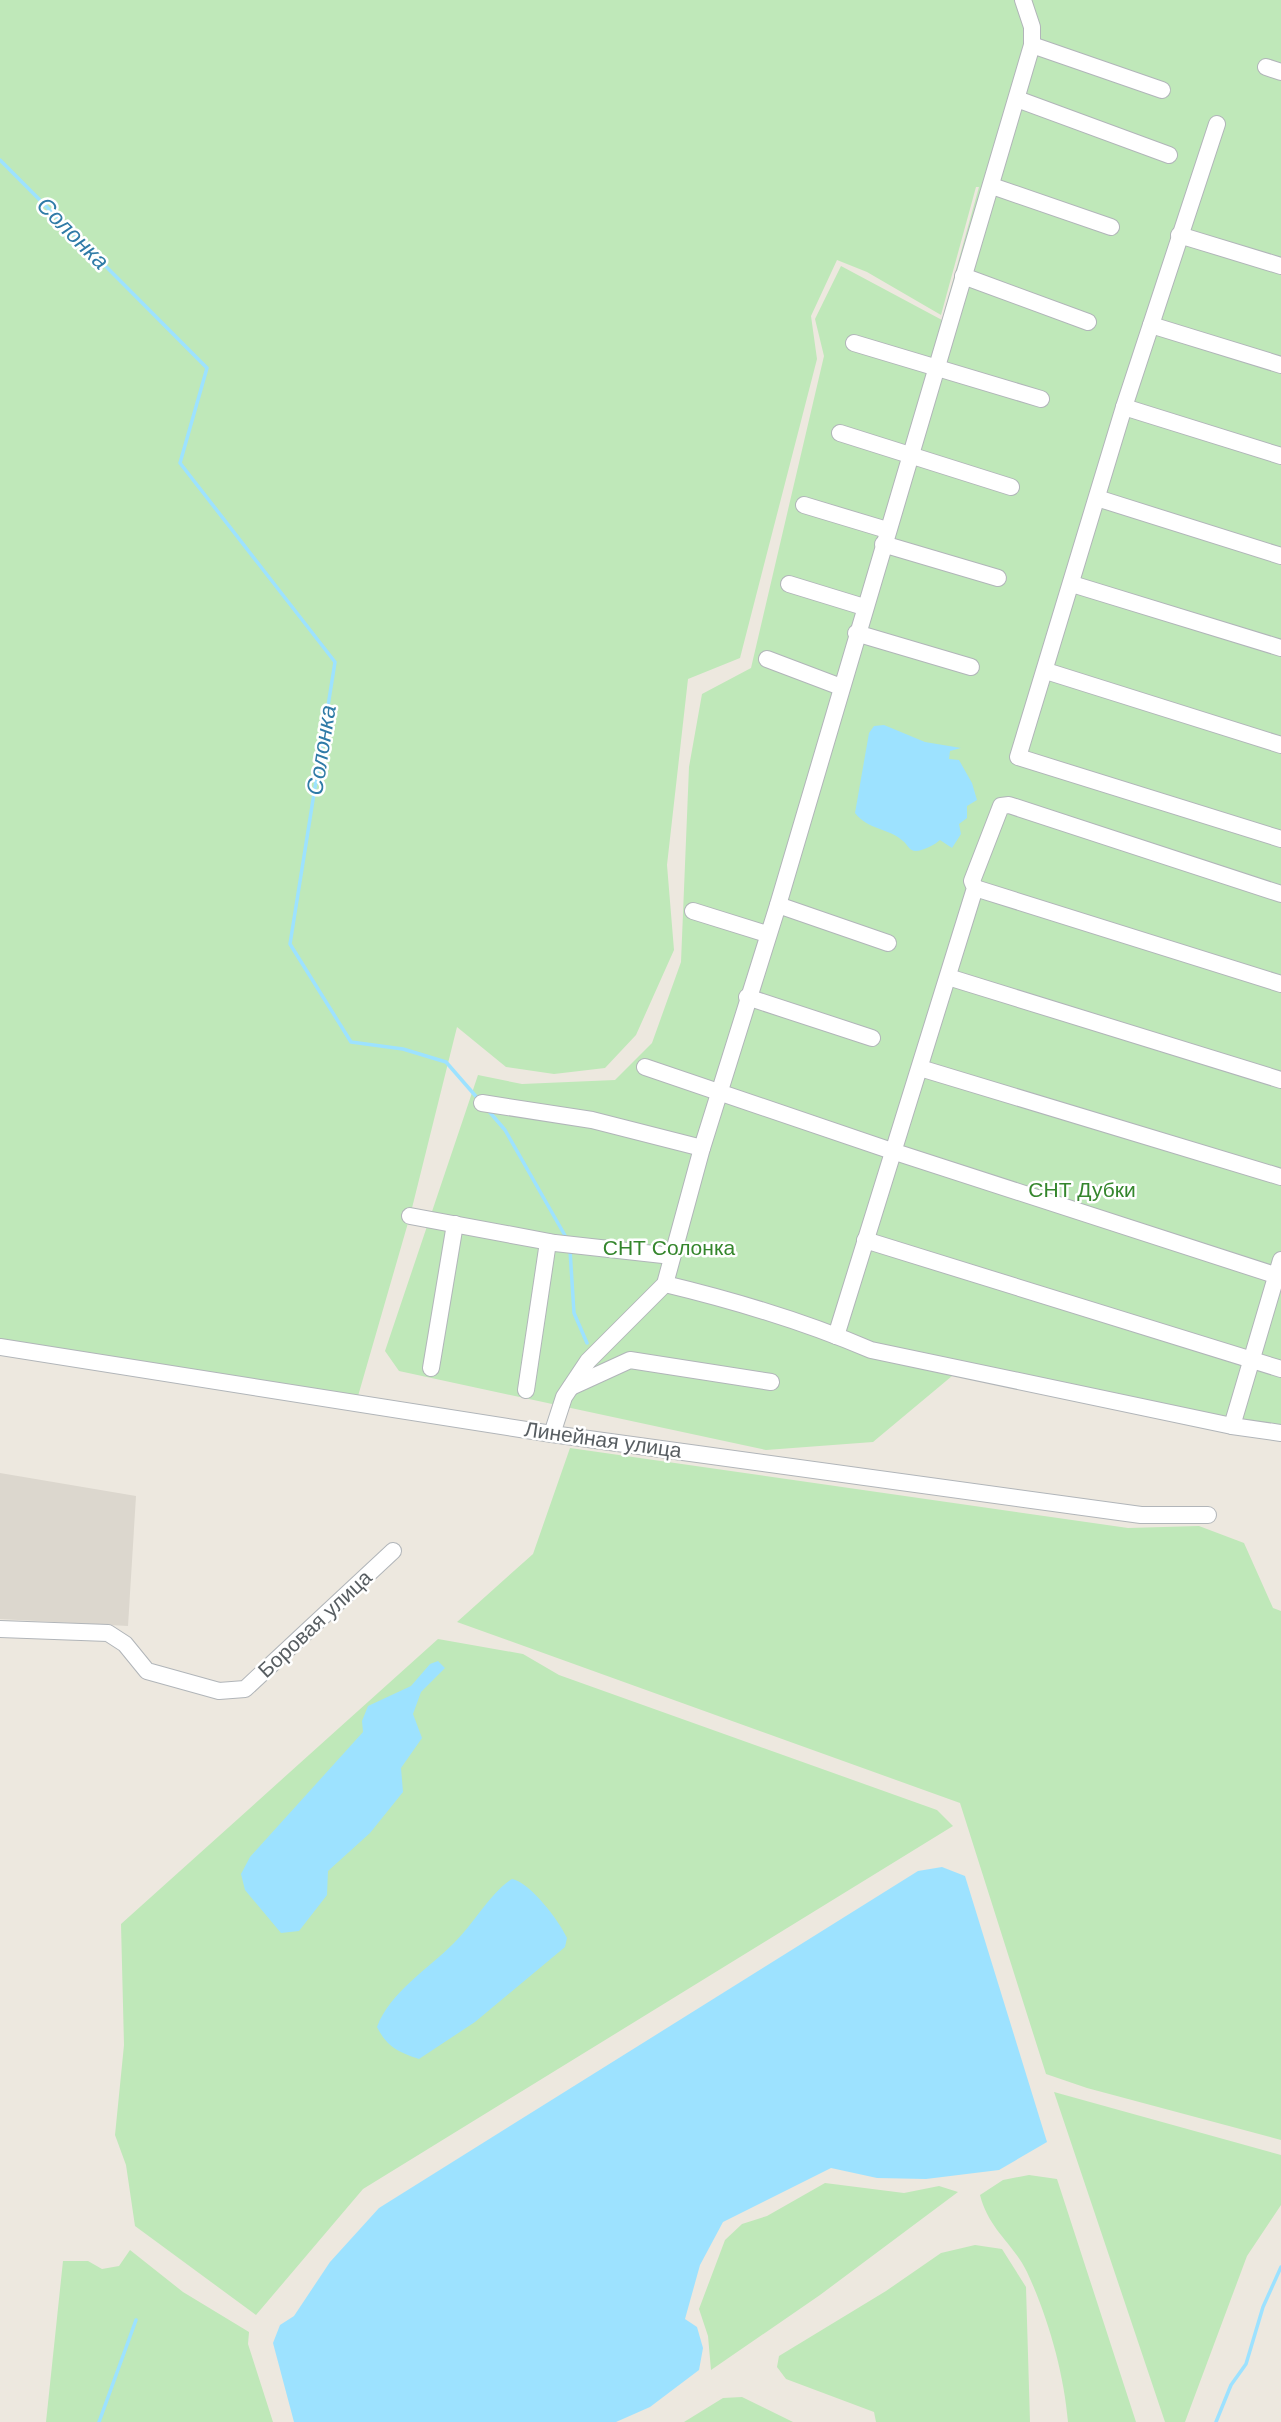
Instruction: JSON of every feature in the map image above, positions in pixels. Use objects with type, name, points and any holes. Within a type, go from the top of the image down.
[{"type":"street","points":[[552,1434],[558,1410],[568,1388],[588,1361],[665,1284],[718,1094],[766,934],[778,905],[856,633],[1017,99],[1032,45],[1032,27],[1023,0]]},
{"type":"street","points":[[1032,45],[1162,90]]},
{"type":"street","points":[[1017,99],[1169,155]]},
{"type":"street","points":[[1217,124],[1124,407],[1018,757],[1281,839]]},
{"type":"street","points":[[992,186],[1111,227]]},
{"type":"street","points":[[1179,235],[1281,266]]},
{"type":"street","points":[[963,276],[1088,322]]},
{"type":"street","points":[[1151,325],[1281,365]]},
{"type":"street","points":[[854,343],[1041,399]]},
{"type":"street","points":[[1124,407],[1281,456]]},
{"type":"street","points":[[839,433],[1011,487]]},
{"type":"street","points":[[1100,499],[1281,556]]},
{"type":"street","points":[[804,506],[998,578]]},
{"type":"street","points":[[789,584],[864,607]]},
{"type":"street","points":[[1072,584],[1281,648]]},
{"type":"street","points":[[856,633],[971,667]]},
{"type":"street","points":[[767,659],[841,687]]},
{"type":"street","points":[[1046,671],[1281,745]]},
{"type":"street","points":[[836,1336],[975,888],[972,881],[998,809],[1009,805],[1281,894]]},
{"type":"street","points":[[975,888],[1281,984]]},
{"type":"street","points":[[778,905],[888,943]]},
{"type":"street","points":[[693,911],[766,934]]},
{"type":"street","points":[[948,977],[1281,1080]]},
{"type":"street","points":[[747,997],[872,1038]]},
{"type":"street","points":[[645,1067],[892,1151],[1279,1271],[1232,1426]]},
{"type":"street","points":[[920,1068],[1281,1177]]},
{"type":"street","points":[[482,1103],[592,1120],[702,1148]]},
{"type":"street","points":[[410,1216],[548,1242],[672,1256]]},
{"type":"street","points":[[431,1368],[454,1224]]},
{"type":"street","points":[[865,1240],[1281,1369]]},
{"type":"street","points":[[526,1390],[548,1242]]},
{"type":"street","points":[[665,1284],[742,1303],[871,1350],[958,1371],[1232,1426],[1281,1433]]},
{"type":"street","name":"Линейная улица","points":[[0,1347],[552,1434],[1141,1515],[1208,1515]]},
{"type":"street","points":[[568,1388],[630,1360],[771,1382]]},
{"type":"street","name":"Боровая улица","points":[[0,1629],[108,1633],[125,1644],[147,1671],[219,1691],[245,1689],[393,1551]]},
{"type":"shaded area","points":[[0,1473],[136,1496],[128,1626],[0,1619]]},
{"type":"green space","points":[[0,0],[1281,0],[1281,1438],[958,1371],[873,1442],[766,1450],[399,1371],[385,1351],[478,1075],[522,1084],[615,1080],[652,1043],[681,962],[689,767],[702,694],[751,668],[824,356],[815,319],[841,266],[942,320],[979,187],[976,187],[941,315],[867,272],[837,260],[811,316],[817,359],[740,658],[688,679],[667,865],[674,950],[636,1035],[605,1068],[554,1074],[506,1067],[457,1027],[410,1216],[356,1403],[0,1347]]},
{"type":"green space","points":[[570,1448],[1128,1528],[1199,1526],[1244,1543],[1273,1608],[1281,1611],[1281,2140],[1087,2088],[1046,2074],[960,1803],[457,1622],[533,1554]]},
{"type":"green space","points":[[438,1639],[523,1654],[559,1675],[937,1810],[953,1826],[363,2189],[256,2315],[135,2226],[126,2165],[115,2135],[124,2045],[121,1924]]},
{"type":"green space","points":[[1054,2092],[1281,2155],[1281,2205],[1247,2256],[1185,2422],[1165,2422]]},
{"type":"green space","points":[[1029,2175],[1057,2179],[1136,2422],[1068,2422],[1059,2365],[1042,2308],[1027,2272],[989,2218],[980,2195],[1003,2180]]},
{"type":"green space","points":[[825,2183],[904,2193],[939,2186],[958,2192],[820,2295],[711,2370],[708,2336],[699,2309],[725,2240],[742,2224],[767,2216]]},
{"type":"green space","points":[[975,2245],[1002,2249],[1026,2287],[1030,2422],[876,2422],[874,2412],[786,2379],[777,2367],[779,2356],[886,2291],[941,2253]]},
{"type":"green space","points":[[130,2250],[183,2292],[249,2332],[248,2344],[273,2422],[46,2422],[63,2261],[88,2261],[102,2269],[119,2266]]},
{"type":"green space","points":[[742,2397],[793,2422],[684,2422],[723,2398]]},
{"type":"water","points":[[884,725],[925,742],[961,748],[950,751],[949,759],[959,760],[972,783],[977,800],[967,806],[967,818],[959,824],[961,834],[952,848],[940,840],[926,849],[914,851],[897,837],[866,823],[855,813],[869,733],[874,726]]},
{"type":"water","points":[[438,1661],[445,1668],[421,1692],[413,1714],[422,1738],[401,1768],[403,1792],[370,1833],[328,1871],[327,1895],[299,1931],[281,1933],[245,1890],[241,1874],[250,1857],[363,1732],[362,1721],[368,1706],[411,1686],[430,1664]]},
{"type":"water","points":[[942,1867],[965,1876],[1047,2142],[999,2170],[926,2179],[877,2178],[831,2168],[723,2222],[700,2265],[685,2319],[697,2327],[703,2348],[699,2370],[650,2407],[616,2422],[294,2422],[273,2343],[280,2325],[294,2316],[330,2262],[379,2208],[918,1871]]},
{"type":"water","points":[[512,1879],[527,1887],[551,1913],[567,1938],[565,1947],[475,2022],[419,2059],[394,2048],[377,2027],[383,2014],[400,1992],[454,1943],[496,1893]]},
{"type":"waterway","name":"Солонка","points":[[0,160],[207,368],[180,463],[335,662],[290,944],[351,1042],[403,1049],[446,1062],[480,1101]]},
{"type":"waterway","name":"Солонка","points":[[487,1109],[505,1130],[567,1239]]},
{"type":"waterway","name":"Солонка","points":[[570,1250],[574,1313],[587,1343]]},
{"type":"waterway","points":[[1216,2422],[1231,2385],[1246,2364],[1263,2307],[1281,2267]]},
{"type":"waterway","points":[[99,2422],[136,2320]]},
{"type":"park label","name":"СНТ Дубки","points":[[1082,1190]]},
{"type":"park label","name":"СНТ Солонка","points":[[669,1248]]}]
